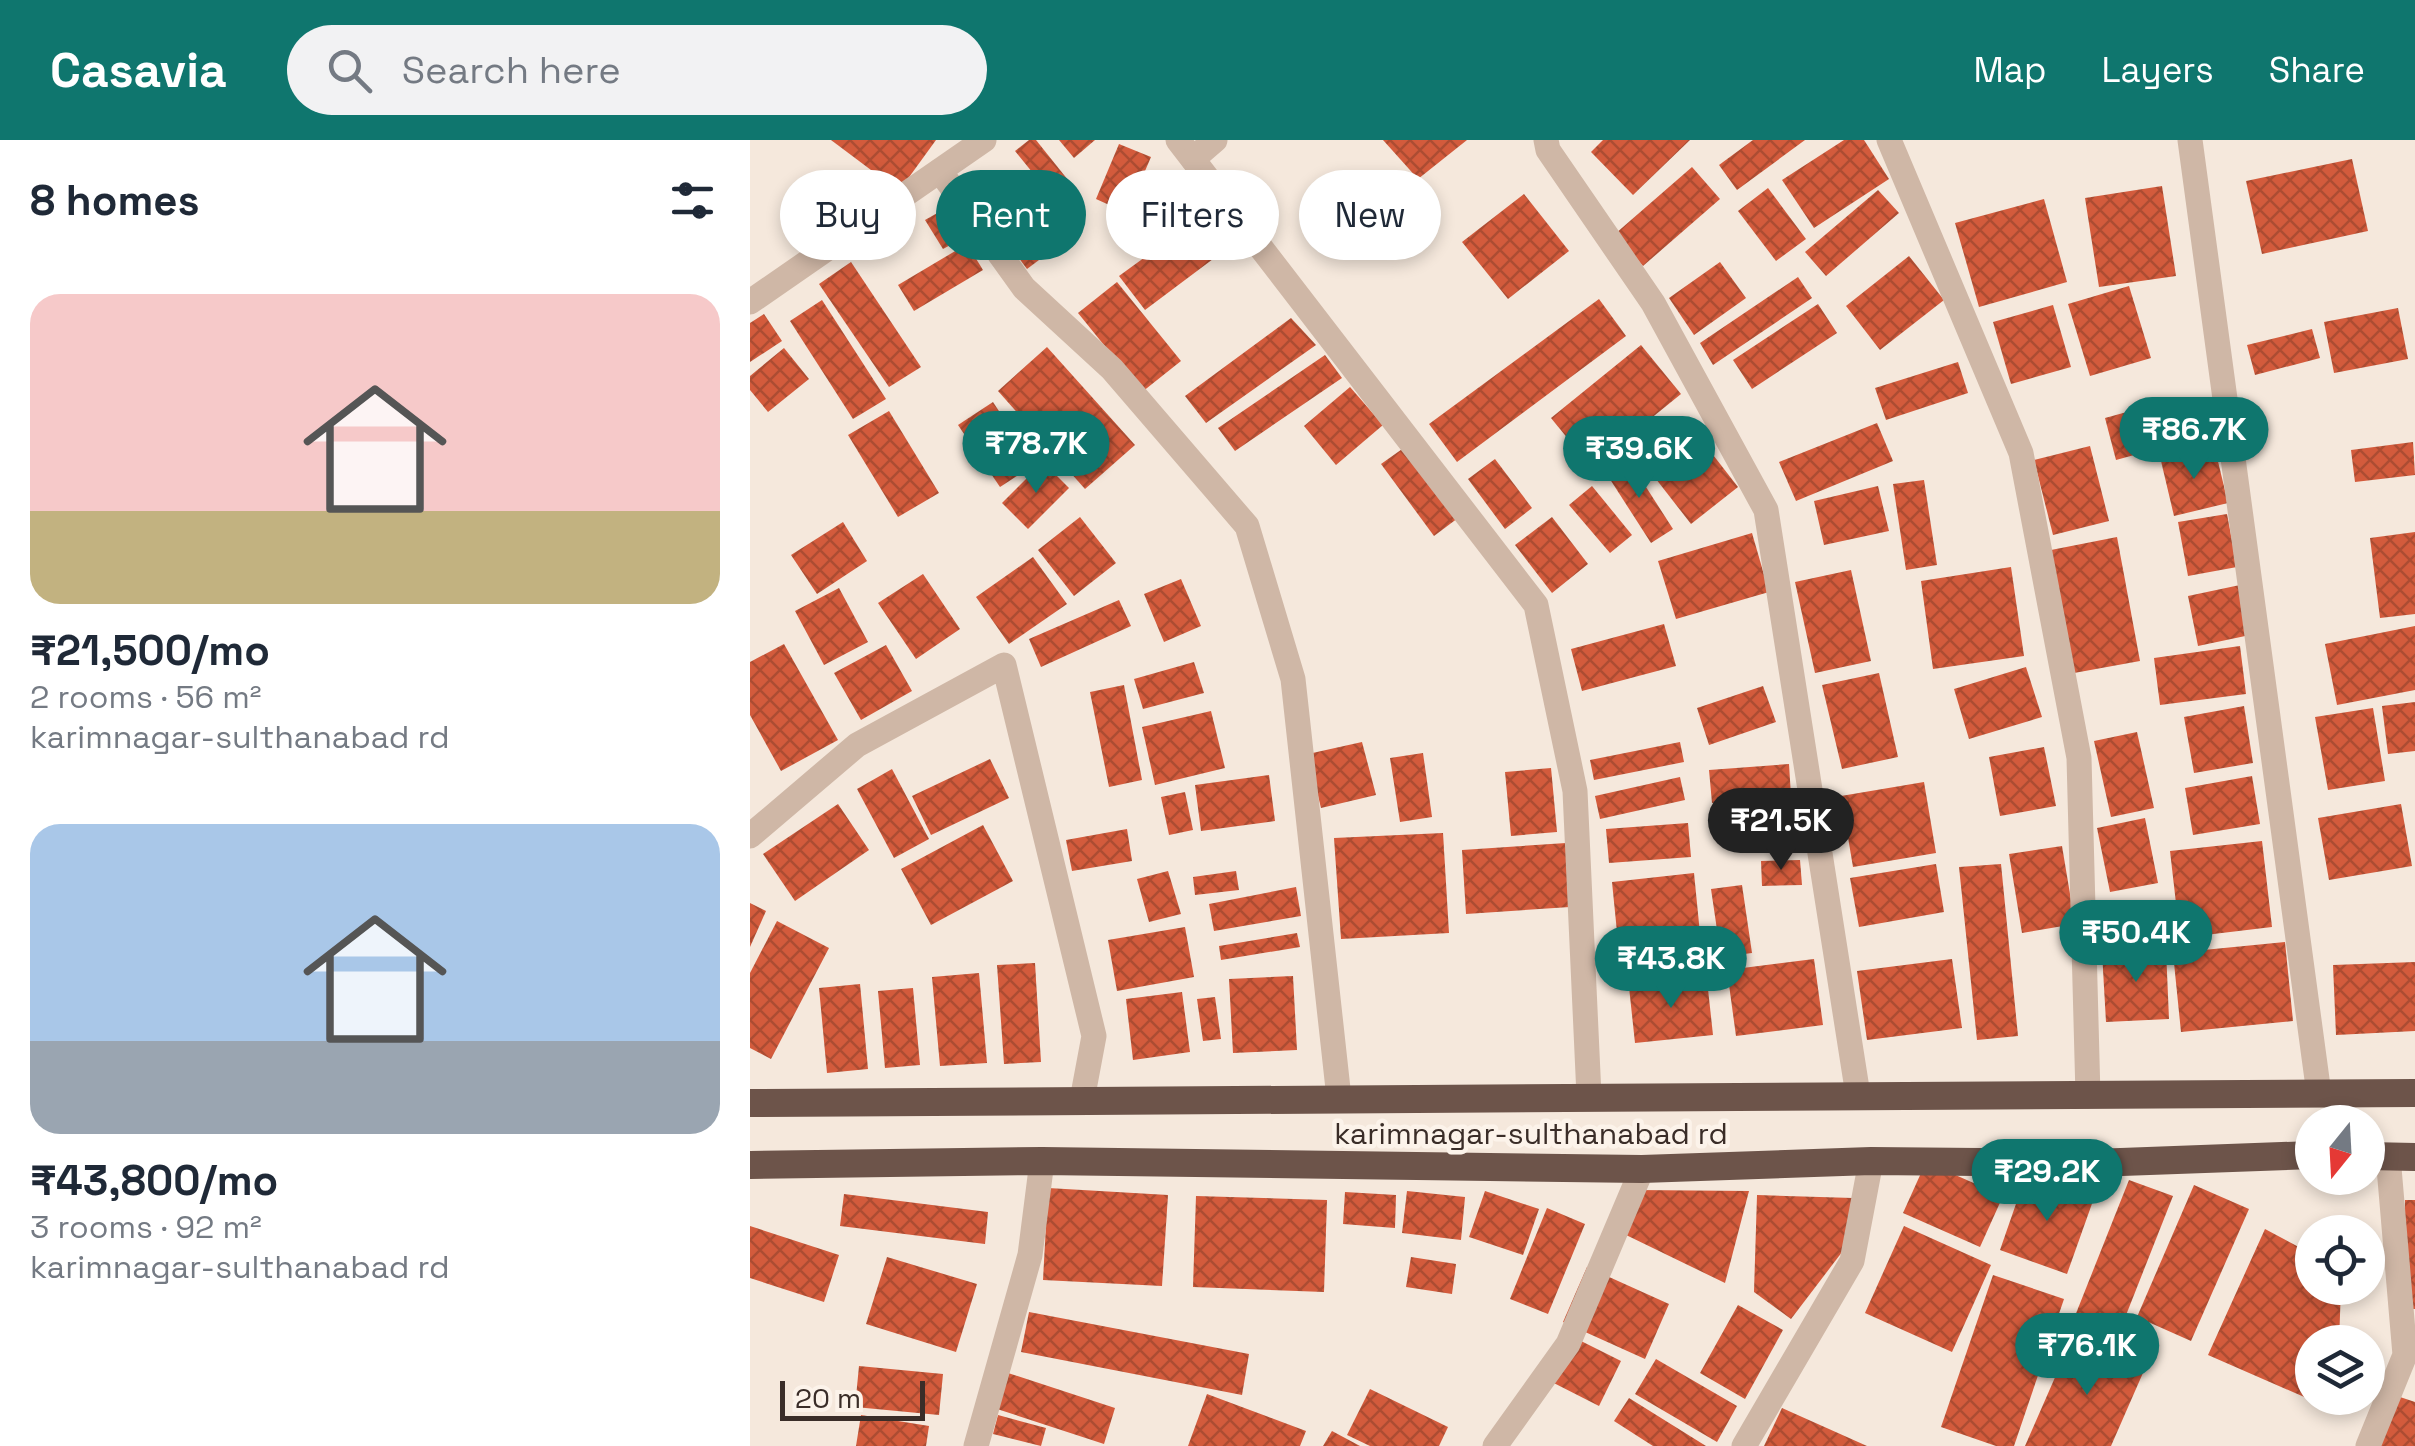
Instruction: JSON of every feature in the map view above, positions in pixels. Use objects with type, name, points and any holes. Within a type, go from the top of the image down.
[{"type":"highway","points":[[750,1102],[2415,1093]]},
{"type":"highway","name":"karimnagar-sulthanabad rd","points":[[750,1165],[1042,1161],[1642,1169],[1871,1160],[2094,1163],[2295,1156]]},
{"type":"street","points":[[941,170],[984,140]]},
{"type":"street","points":[[1215,140],[1185,150],[1536,605],[1575,791],[1589,1096]]},
{"type":"street","points":[[1546,140],[1548,150],[1653,303],[1766,510],[1858,1095]]},
{"type":"street","points":[[1888,140],[2021,453],[2079,758],[2088,1096]]},
{"type":"street","points":[[2190,140],[2319,1094]]},
{"type":"street","points":[[750,302],[936,174]]},
{"type":"street","points":[[1004,260],[1024,288],[1112,369],[1246,526],[1293,679],[1339,1098]]},
{"type":"street","points":[[750,836],[857,745],[1004,665],[1094,1036],[1082,1100]]},
{"type":"street","points":[[2368,1446],[2405,1355],[2390,1156]]},
{"type":"street","points":[[1744,1446],[1852,1261],[1871,1160]]},
{"type":"street","points":[[976,1446],[1030,1256],[1042,1161]]},
{"type":"street","points":[[1494,1446],[1568,1344],[1642,1169]]},
{"type":"building","points":[[831,140],[936,140],[914,170],[871,170]]},
{"type":"building","points":[[1029,140],[1036,140],[1060,170],[1030,170],[1015,151]]},
{"type":"building","points":[[1059,140],[1095,140],[1074,158]]},
{"type":"building","points":[[1383,140],[1467,140],[1429,170],[1410,170]]},
{"type":"building","points":[[1603,140],[1690,140],[1633,195],[1591,152]]},
{"type":"building","points":[[1753,140],[1805,140],[1737,190],[1719,165]]},
{"type":"building","points":[[1844,140],[1864,140],[1889,179],[1814,228],[1782,180]]},
{"type":"building","points":[[1119,144],[1151,157],[1145,170],[1108,170]]},
{"type":"building","points":[[2352,159],[2368,231],[2262,254],[2246,181]]},
{"type":"building","points":[[1692,167],[1720,199],[1643,266],[1615,234]]},
{"type":"building","points":[[1106,175],[1106,204],[1096,199]]},
{"type":"building","points":[[2162,186],[2176,276],[2099,287],[2085,198]]},
{"type":"building","points":[[1768,188],[1806,239],[1776,261],[1738,211]]},
{"type":"building","points":[[1878,190],[1899,213],[1826,276],[1805,252]]},
{"type":"building","points":[[1524,194],[1569,251],[1508,299],[1462,242]]},
{"type":"building","points":[[2044,199],[2067,282],[1979,307],[1955,223]]},
{"type":"building","points":[[936,214],[936,238],[925,220]]},
{"type":"building","points":[[1909,256],[1944,300],[1880,350],[1846,306]]},
{"type":"building","points":[[940,260],[977,260],[983,270],[914,311],[898,285]]},
{"type":"building","points":[[1020,260],[1039,260],[1027,269]]},
{"type":"building","points":[[1141,260],[1212,260],[1145,310],[1119,276]]},
{"type":"building","points":[[851,262],[921,367],[889,387],[819,284]]},
{"type":"building","points":[[1720,262],[1746,298],[1694,335],[1669,298]]},
{"type":"building","points":[[1798,277],[1812,298],[1713,365],[1700,343]]},
{"type":"building","points":[[1117,282],[1181,361],[1142,392],[1078,313]]},
{"type":"building","points":[[2129,286],[2151,358],[2090,376],[2068,304]]},
{"type":"building","points":[[1599,299],[1626,336],[1457,462],[1429,424]]},
{"type":"building","points":[[822,300],[886,399],[853,419],[790,321]]},
{"type":"building","points":[[1818,304],[1837,333],[1752,389],[1733,360]]},
{"type":"building","points":[[2053,305],[2071,367],[2011,384],[1993,322]]},
{"type":"building","points":[[2398,308],[2408,359],[2334,373],[2324,322]]},
{"type":"building","points":[[764,314],[782,341],[750,362],[750,323]]},
{"type":"building","points":[[1291,318],[1316,345],[1206,423],[1185,396]]},
{"type":"building","points":[[2312,329],[2320,358],[2255,375],[2247,345]]},
{"type":"building","points":[[1641,345],[1681,394],[1591,467],[1551,418]]},
{"type":"building","points":[[1047,347],[1135,445],[1085,489],[998,391]]},
{"type":"building","points":[[784,348],[809,379],[768,412],[750,390],[750,376]]},
{"type":"building","points":[[1325,355],[1342,378],[1235,451],[1218,428]]},
{"type":"building","points":[[1958,362],[1968,393],[1886,420],[1875,388]]},
{"type":"building","points":[[1350,387],[1383,425],[1336,465],[1304,426]]},
{"type":"building","points":[[2167,401],[2178,443],[2116,460],[2105,418]]},
{"type":"building","points":[[993,402],[1034,465],[1000,487],[958,425]]},
{"type":"building","points":[[889,411],[939,493],[898,517],[848,435]]},
{"type":"building","points":[[1877,423],[1893,461],[1796,501],[1779,462]]},
{"type":"building","points":[[1703,442],[1738,487],[1691,524],[1656,479]]},
{"type":"building","points":[[2413,442],[2415,475],[2355,482],[2351,450]]},
{"type":"building","points":[[2090,446],[2109,521],[2053,535],[2034,460]]},
{"type":"building","points":[[1405,447],[1458,518],[1434,536],[1381,464]]},
{"type":"building","points":[[2215,449],[2228,503],[2174,516],[2161,461]]},
{"type":"building","points":[[1495,459],[1532,508],[1505,529],[1468,479]]},
{"type":"building","points":[[1628,459],[1673,529],[1651,543],[1606,473]]},
{"type":"building","points":[[1043,462],[1069,488],[1028,529],[1002,503]]},
{"type":"building","points":[[1924,480],[1937,565],[1906,570],[1893,484]]},
{"type":"building","points":[[1592,486],[1632,535],[1610,553],[1569,505]]},
{"type":"building","points":[[1878,486],[1889,531],[1824,545],[1814,501]]},
{"type":"building","points":[[2227,514],[2237,567],[2188,576],[2178,522]]},
{"type":"building","points":[[1080,517],[1116,563],[1074,596],[1038,550]]},
{"type":"building","points":[[1552,517],[1588,564],[1552,593],[1515,545]]},
{"type":"building","points":[[843,522],[867,561],[817,594],[791,555]]},
{"type":"building","points":[[2415,532],[2415,614],[2380,618],[2370,538]]},
{"type":"building","points":[[1752,533],[1769,592],[1676,619],[1658,561]]},
{"type":"building","points":[[2117,537],[2140,661],[2074,673],[2051,550]]},
{"type":"building","points":[[1033,557],[1067,604],[1009,644],[976,597]]},
{"type":"building","points":[[2011,567],[2024,656],[1933,669],[1921,581]]},
{"type":"building","points":[[1851,570],[1871,661],[1815,673],[1795,582]]},
{"type":"building","points":[[923,574],[960,629],[916,659],[878,603]]},
{"type":"building","points":[[1181,579],[1201,626],[1164,642],[1144,594]]},
{"type":"building","points":[[2240,585],[2250,635],[2198,646],[2188,596]]},
{"type":"building","points":[[839,588],[868,642],[824,665],[795,611]]},
{"type":"building","points":[[1119,600],[1131,626],[1041,667],[1029,639]]},
{"type":"building","points":[[1664,624],[1676,666],[1582,691],[1571,649]]},
{"type":"building","points":[[2415,626],[2415,690],[2337,705],[2325,644]]},
{"type":"building","points":[[784,644],[838,740],[781,771],[750,715],[750,662]]},
{"type":"building","points":[[886,645],[912,691],[861,720],[834,673]]},
{"type":"building","points":[[2240,646],[2246,694],[2160,705],[2154,658]]},
{"type":"building","points":[[1194,662],[1204,693],[1143,709],[1134,679]]},
{"type":"building","points":[[2026,667],[2042,717],[1969,739],[1954,689]]},
{"type":"building","points":[[1879,673],[1898,757],[1842,769],[1822,685]]},
{"type":"building","points":[[1124,685],[1142,780],[1109,787],[1090,692]]},
{"type":"building","points":[[1763,686],[1776,722],[1709,745],[1697,708]]},
{"type":"building","points":[[2415,702],[2415,751],[2388,754],[2382,706]]},
{"type":"building","points":[[2244,706],[2253,763],[2194,773],[2184,717]]},
{"type":"building","points":[[2373,708],[2385,781],[2328,790],[2315,717]]},
{"type":"building","points":[[1211,711],[1225,768],[1155,785],[1142,727]]},
{"type":"building","points":[[2137,732],[2154,808],[2111,817],[2094,741]]},
{"type":"building","points":[[1362,742],[1376,795],[1321,808],[1308,754]]},
{"type":"building","points":[[1680,742],[1684,762],[1594,780],[1590,760]]},
{"type":"building","points":[[2044,747],[2056,806],[2000,816],[1989,757]]},
{"type":"building","points":[[1423,753],[1432,817],[1400,822],[1390,758]]},
{"type":"building","points":[[990,759],[1009,798],[931,835],[912,796]]},
{"type":"building","points":[[1789,764],[1791,796],[1712,803],[1709,770]]},
{"type":"building","points":[[1551,768],[1557,832],[1511,836],[1505,772]]},
{"type":"building","points":[[892,769],[929,839],[894,858],[857,789]]},
{"type":"building","points":[[1269,775],[1275,821],[1201,831],[1195,785]]},
{"type":"building","points":[[2252,776],[2260,824],[2193,835],[2185,788]]},
{"type":"building","points":[[1680,777],[1685,800],[1600,819],[1595,796]]},
{"type":"building","points":[[1924,782],[1936,853],[1853,867],[1841,796]]},
{"type":"building","points":[[1185,792],[1193,830],[1169,835],[1161,797]]},
{"type":"building","points":[[838,804],[869,850],[795,901],[763,854]]},
{"type":"building","points":[[2401,804],[2412,866],[2329,880],[2318,818]]},
{"type":"building","points":[[2145,818],[2158,883],[2110,892],[2097,828]]},
{"type":"building","points":[[1688,823],[1691,857],[1609,863],[1606,829]]},
{"type":"building","points":[[983,825],[1013,881],[931,925],[901,869]]},
{"type":"building","points":[[1127,829],[1132,861],[1072,871],[1066,840]]},
{"type":"building","points":[[1443,833],[1449,933],[1341,939],[1334,838]]},
{"type":"building","points":[[2262,841],[2272,927],[2180,938],[2170,851]]},
{"type":"building","points":[[1566,843],[1570,907],[1466,914],[1462,850]]},
{"type":"building","points":[[2062,846],[2075,924],[2022,933],[2009,854]]},
{"type":"building","points":[[1800,860],[1802,885],[1762,886],[1761,861]]},
{"type":"building","points":[[1936,864],[1944,912],[1859,927],[1850,878]]},
{"type":"building","points":[[2001,864],[2018,1036],[1977,1040],[1959,867]]},
{"type":"building","points":[[1168,871],[1181,914],[1149,922],[1137,879]]},
{"type":"building","points":[[1236,871],[1239,890],[1195,895],[1193,877]]},
{"type":"building","points":[[1694,873],[1702,954],[1620,962],[1612,882]]},
{"type":"building","points":[[1742,885],[1752,953],[1721,957],[1711,889]]},
{"type":"building","points":[[1296,887],[1301,916],[1214,931],[1209,904]]},
{"type":"building","points":[[750,903],[766,911],[750,947]]},
{"type":"building","points":[[777,921],[829,948],[771,1059],[750,1048],[750,973]]},
{"type":"building","points":[[1185,927],[1194,977],[1117,991],[1108,940]]},
{"type":"building","points":[[1297,933],[1300,947],[1221,960],[1219,946]]},
{"type":"building","points":[[2285,942],[2293,1021],[2181,1032],[2173,953]]},
{"type":"building","points":[[2166,949],[2169,1019],[2106,1022],[2102,952]]},
{"type":"building","points":[[1814,959],[1823,1025],[1736,1036],[1727,970]]},
{"type":"building","points":[[1952,959],[1962,1028],[1867,1040],[1857,971]]},
{"type":"building","points":[[2415,962],[2415,1031],[2336,1035],[2333,965]]},
{"type":"building","points":[[1035,963],[1041,1062],[1004,1064],[997,965]]},
{"type":"building","points":[[979,973],[987,1063],[940,1066],[932,977]]},
{"type":"building","points":[[1293,976],[1297,1050],[1233,1053],[1229,979]]},
{"type":"building","points":[[1707,980],[1713,1035],[1635,1043],[1629,987]]},
{"type":"building","points":[[860,984],[868,1069],[827,1073],[819,988]]},
{"type":"building","points":[[913,988],[920,1065],[885,1068],[878,991]]},
{"type":"building","points":[[1182,992],[1190,1052],[1133,1060],[1126,999]]},
{"type":"building","points":[[1215,997],[1221,1039],[1203,1041],[1197,999]]},
{"type":"building","points":[[1926,1162],[2003,1196],[1980,1247],[1903,1213]]},
{"type":"building","points":[[2026,1175],[2094,1198],[2067,1274],[2000,1250]]},
{"type":"building","points":[[2129,1180],[2173,1196],[2117,1338],[2073,1321]]},
{"type":"building","points":[[2194,1185],[2249,1209],[2191,1341],[2137,1317]]},
{"type":"building","points":[[1048,1188],[1168,1195],[1162,1286],[1043,1280]]},
{"type":"building","points":[[1635,1190],[1749,1191],[1725,1283],[1624,1234]]},
{"type":"building","points":[[1407,1191],[1465,1197],[1461,1240],[1402,1233]]},
{"type":"building","points":[[1485,1191],[1539,1209],[1523,1255],[1469,1237]]},
{"type":"building","points":[[1345,1192],[1396,1195],[1395,1228],[1343,1224]]},
{"type":"building","points":[[844,1194],[988,1212],[985,1244],[840,1226]]},
{"type":"building","points":[[1757,1195],[1853,1198],[1852,1239],[1791,1319],[1754,1292]]},
{"type":"building","points":[[1196,1196],[1327,1200],[1324,1292],[1193,1287]]},
{"type":"building","points":[[2405,1200],[2415,1200],[2415,1309],[2404,1309]]},
{"type":"building","points":[[1547,1208],[1585,1224],[1548,1314],[1510,1299]]},
{"type":"building","points":[[750,1226],[839,1255],[824,1302],[750,1278]]},
{"type":"building","points":[[1904,1226],[1991,1265],[1952,1352],[1865,1313]]},
{"type":"building","points":[[2265,1229],[2295,1245],[2295,1305],[2340,1305],[2340,1325],[2295,1325],[2295,1393],[2208,1355]]},
{"type":"building","points":[[887,1257],[977,1284],[956,1352],[866,1324]]},
{"type":"building","points":[[1411,1257],[1456,1264],[1452,1294],[1406,1287]]},
{"type":"building","points":[[1587,1267],[1669,1304],[1645,1359],[1563,1322]]},
{"type":"building","points":[[1993,1275],[2064,1299],[2014,1446],[1996,1446],[1941,1427]]},
{"type":"building","points":[[1738,1305],[1783,1330],[1745,1399],[1700,1373]]},
{"type":"building","points":[[1029,1312],[1249,1354],[1242,1395],[1021,1352]]},
{"type":"building","points":[[1563,1332],[1621,1361],[1599,1406],[1542,1377]]},
{"type":"building","points":[[2074,1334],[2146,1366],[2111,1446],[2025,1446]]},
{"type":"building","points":[[1656,1359],[1737,1406],[1717,1442],[1635,1394]]},
{"type":"building","points":[[859,1366],[943,1374],[939,1415],[855,1407]]},
{"type":"building","points":[[1005,1372],[1115,1408],[1104,1444],[994,1408]]},
{"type":"building","points":[[1370,1389],[1448,1427],[1439,1446],[1370,1446],[1347,1435]]},
{"type":"building","points":[[2385,1392],[2415,1402],[2415,1446],[2361,1446],[2371,1415],[2385,1415]]},
{"type":"building","points":[[1207,1394],[1306,1431],[1300,1446],[1188,1446]]},
{"type":"building","points":[[1629,1398],[1706,1446],[1653,1446],[1614,1421]]},
{"type":"building","points":[[1782,1408],[1867,1446],[1764,1446]]},
{"type":"building","points":[[861,1415],[929,1426],[926,1446],[856,1446]]},
{"type":"building","points":[[998,1415],[1046,1428],[1041,1446],[993,1434]]},
{"type":"building","points":[[1332,1431],[1360,1446],[1323,1446]]}]
